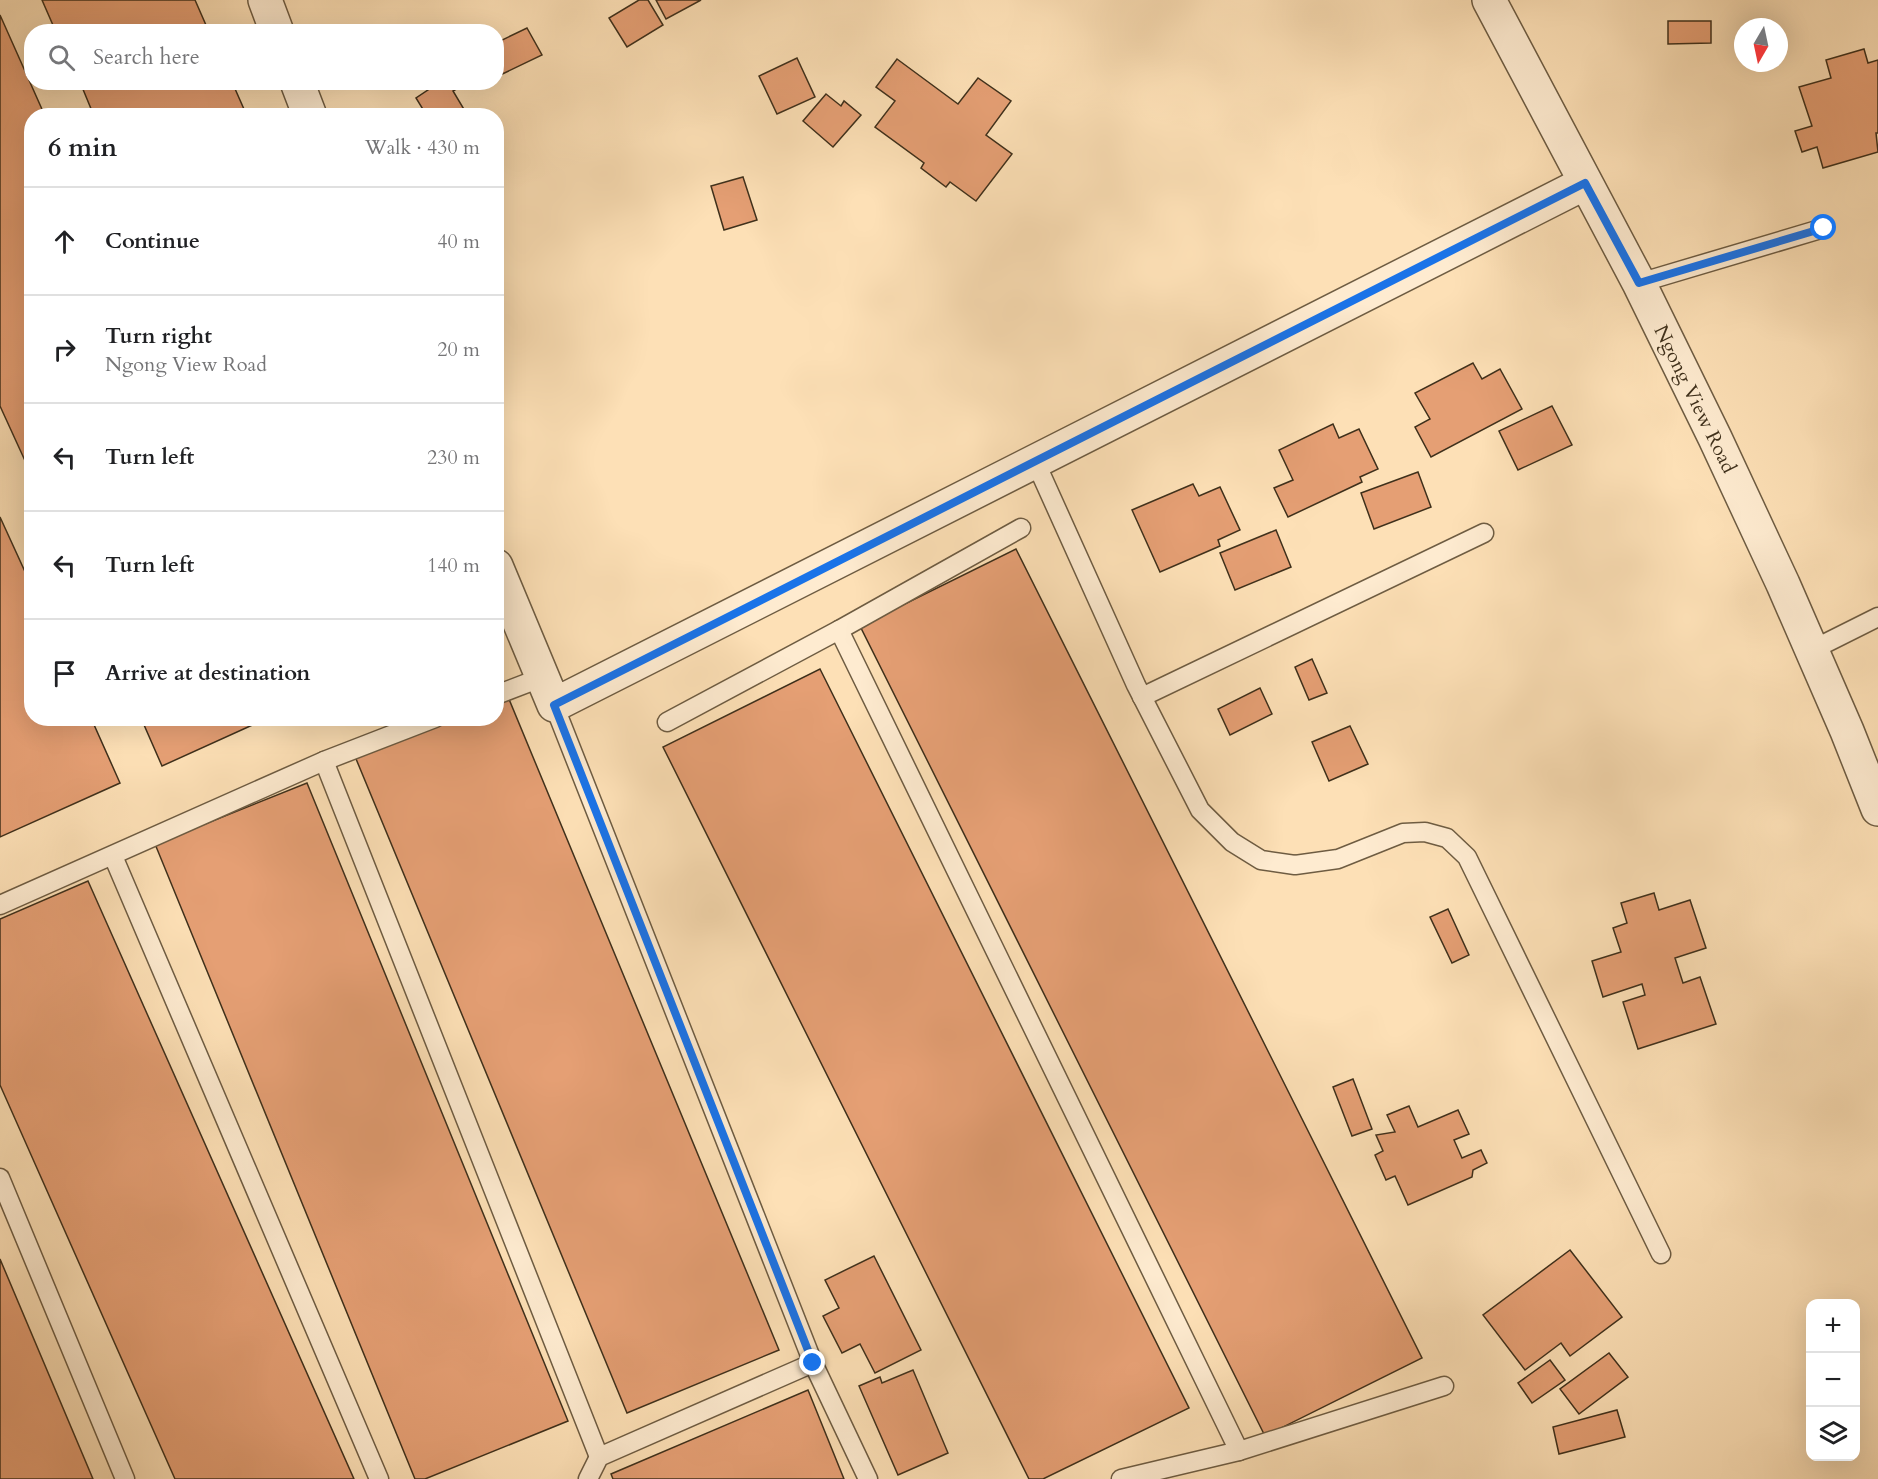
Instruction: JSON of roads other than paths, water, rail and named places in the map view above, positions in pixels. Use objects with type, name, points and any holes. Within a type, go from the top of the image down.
[{"type":"street","points":[[265,0],[274,24]]},
{"type":"street","name":"Ngong View Road","points":[[1489,0],[1639,283],[1719,448],[1848,731],[1878,809]]},
{"type":"street","points":[[300,90],[307,108]]},
{"type":"street","points":[[504,585],[548,691],[1035,461],[1585,183]]},
{"type":"lane","points":[[1639,283],[1824,228]]},
{"type":"lane","points":[[1035,461],[1142,697],[1200,810],[1232,842],[1261,860],[1295,865],[1338,859],[1403,833],[1425,832],[1447,838],[1467,857],[1661,1254]]},
{"type":"lane","points":[[667,722],[839,630],[1021,528]]},
{"type":"lane","points":[[1142,697],[1484,533]]},
{"type":"lane","points":[[1812,650],[1878,617]]},
{"type":"lane","points":[[839,630],[1239,1451]]},
{"type":"lane","points":[[504,694],[548,691],[813,1363],[868,1479]]},
{"type":"lane","points":[[0,905],[324,761],[414,726]]},
{"type":"lane","points":[[324,761],[599,1457]]},
{"type":"lane","points":[[113,856],[379,1479]]},
{"type":"lane","points":[[0,1178],[125,1479]]},
{"type":"lane","points":[[588,1479],[599,1457],[813,1363]]},
{"type":"lane","points":[[1121,1479],[1239,1451],[1444,1386]]}]
